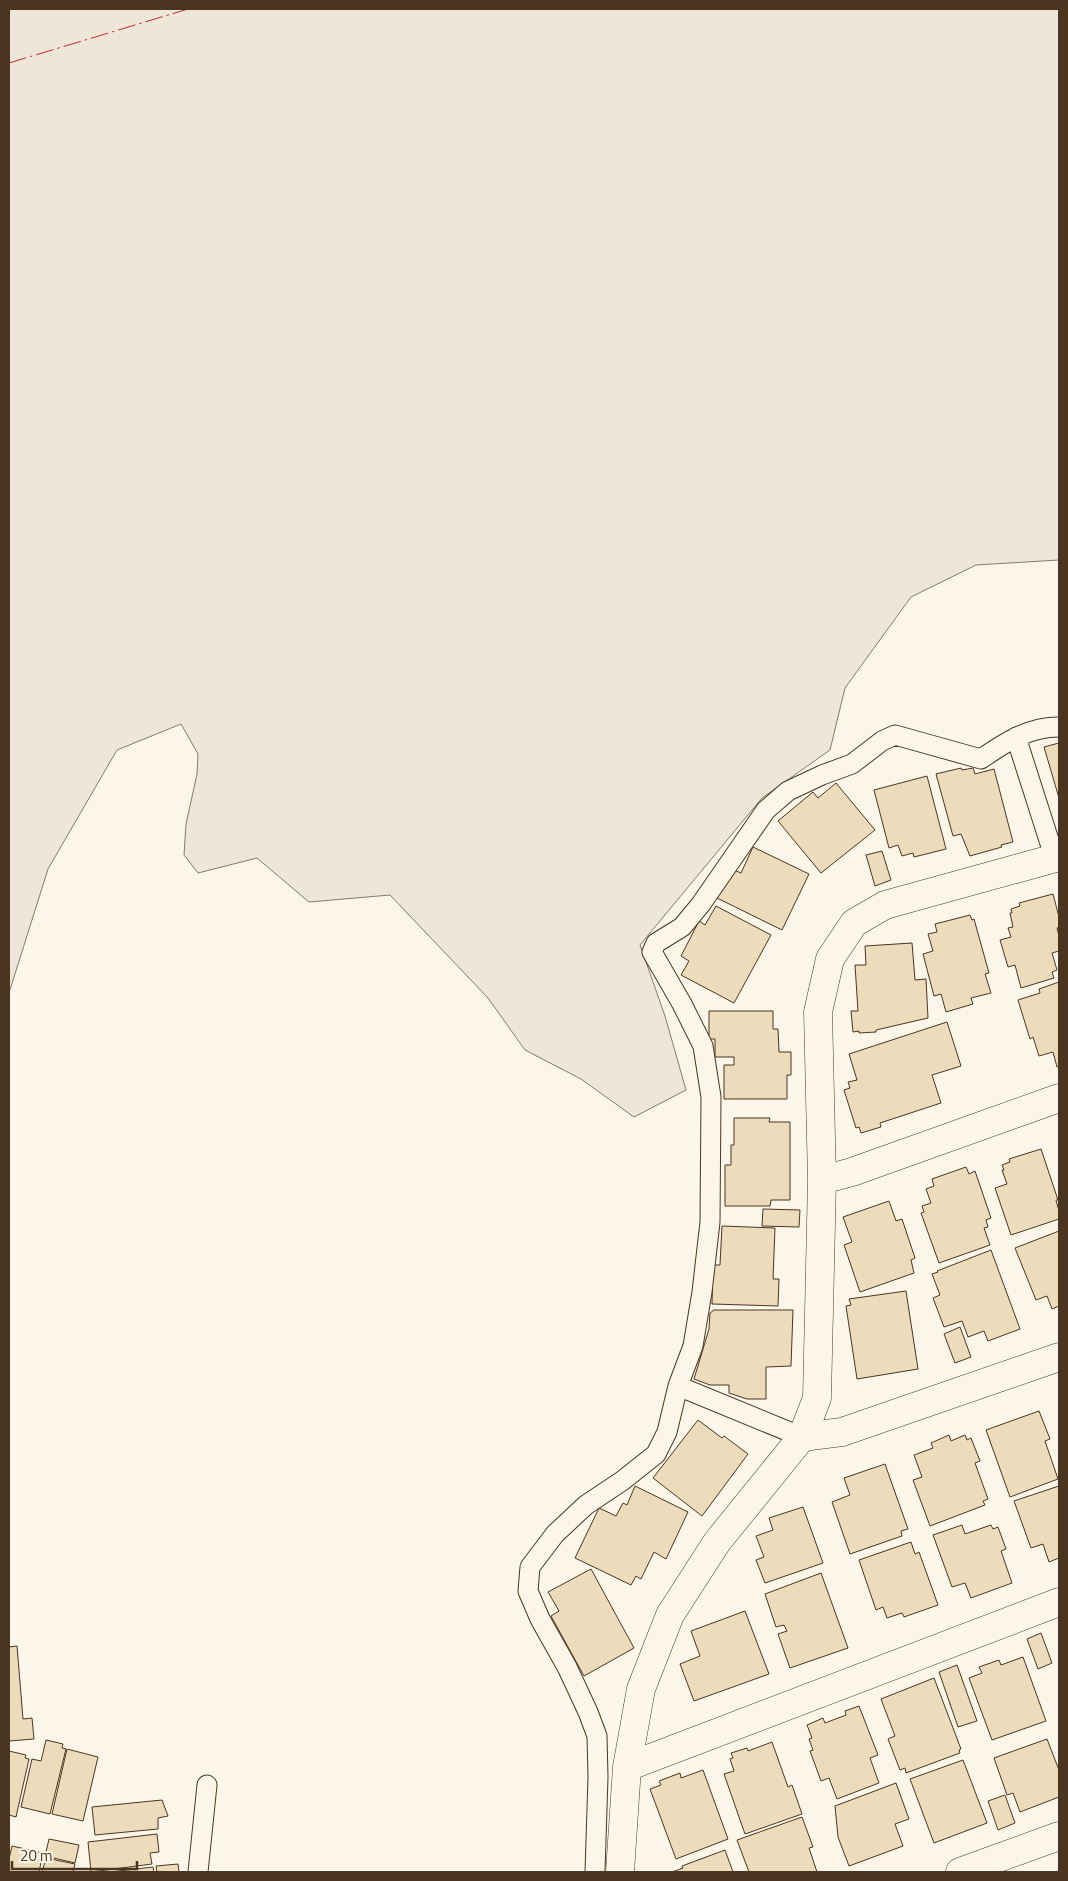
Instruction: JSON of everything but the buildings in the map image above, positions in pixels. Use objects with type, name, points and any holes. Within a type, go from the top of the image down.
[{"type":"street","points":[[620,1872],[627,1767],[641,1689],[670,1615],[716,1542],[802,1437],[817,1398],[822,1180],[818,1012],[830,959],[854,923],[885,905],[1057,858]]},
{"type":"street","points":[[822,1180],[861,1169],[1059,1098]]},
{"type":"street","points":[[802,1437],[842,1432],[1059,1357]]},
{"type":"street","points":[[627,1767],[1059,1602]]},
{"type":"street","points":[[960,1872],[1059,1836]]},
{"type":"lane","points":[[595,1872],[598,1777],[597,1736],[567,1667],[540,1619],[528,1591],[530,1567],[555,1534],[586,1506],[656,1454],[667,1432],[678,1386],[693,1346],[702,1292],[710,1222],[711,1097],[703,1046],[682,1004],[652,952],[656,943],[682,927],[701,904],[766,810],[788,791],[822,775],[852,764],[882,741],[895,736],[981,759],[1016,737],[1042,727],[1059,727]]},
{"type":"lane","points":[[1016,737],[1057,858]]},
{"type":"lane","points":[[678,1386],[802,1437]]},
{"type":"lane","points":[[198,1872],[207,1785]]},
{"type":"shaded area","points":[[9,9],[1059,9],[1059,560],[976,565],[911,597],[845,688],[830,750],[762,798],[640,945],[665,1016],[686,1090],[634,1117],[581,1079],[525,1050],[488,998],[390,895],[309,902],[257,858],[198,873],[184,855],[186,824],[197,774],[198,754],[181,724],[117,750],[48,869],[9,993]]},
{"type":"power","points":[[9,63],[188,9]]}]
